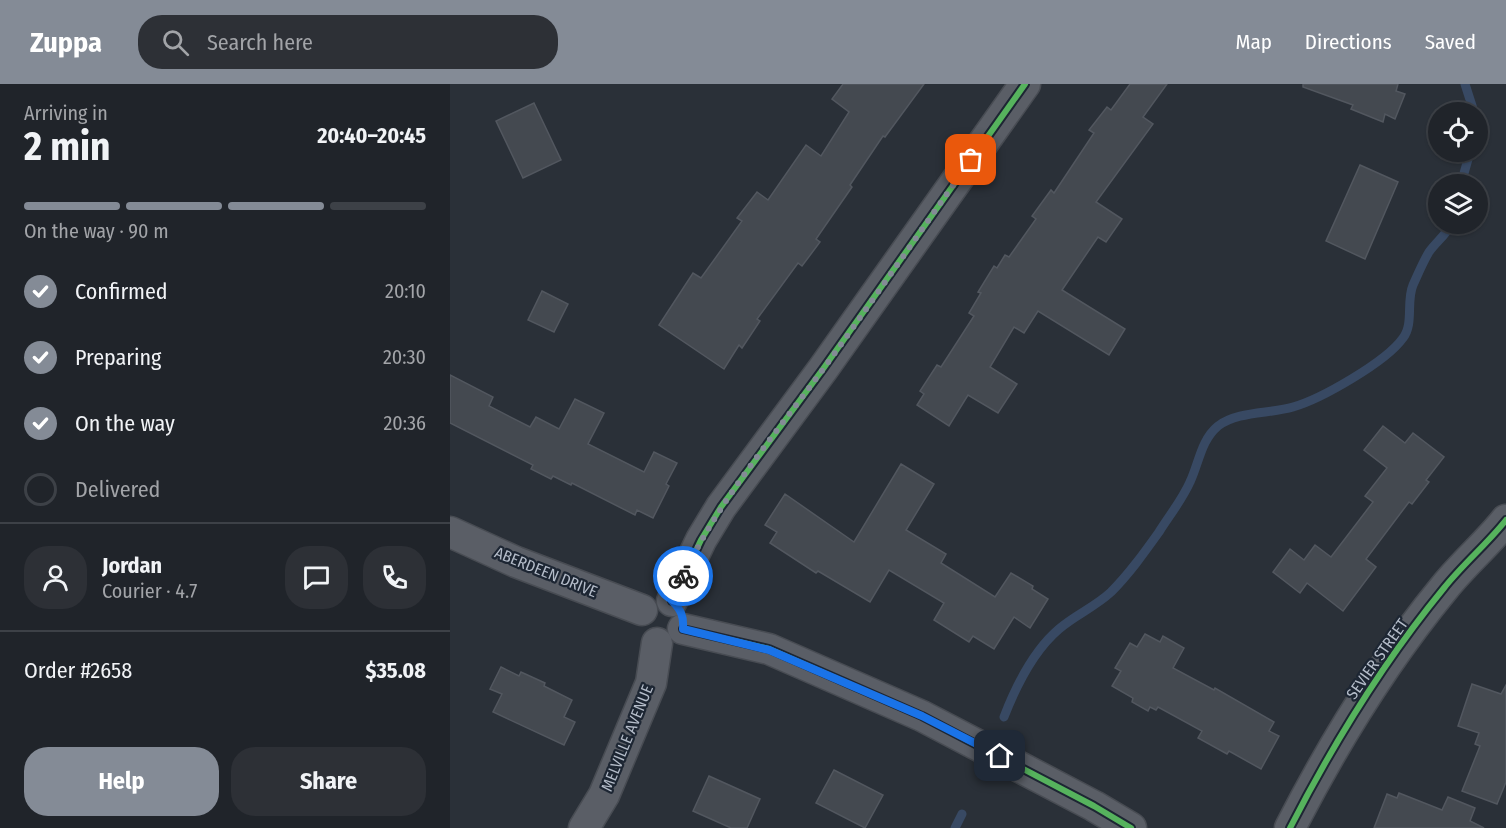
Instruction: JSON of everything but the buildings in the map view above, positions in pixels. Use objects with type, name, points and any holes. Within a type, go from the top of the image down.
[{"type":"street","points":[[672,601],[701,540],[722,507],[1025,84]]},
{"type":"street","name":"SEVIER STREET","points":[[1290,828],[1377,678],[1444,588],[1506,520]]},
{"type":"street","name":"ABERDEEN DRIVE","points":[[450,532],[516,562],[642,610]]},
{"type":"street","points":[[655,600],[672,601],[680,608],[684,618],[683,629],[677,638],[668,643],[657,643],[647,639],[641,630],[639,620],[642,610],[655,600]]},
{"type":"street","points":[[683,629],[769,650],[922,716],[1094,806],[1131,828]]},
{"type":"street","name":"MELVILLE AVENUE","points":[[584,828],[604,795],[651,683],[657,643]]},
{"type":"waterway","points":[[1465,84],[1471,102]]},
{"type":"waterway","points":[[1464,174],[1467,162]]},
{"type":"waterway","points":[[1004,717],[1020,681],[1041,648],[1065,624],[1111,592],[1148,548],[1183,495],[1204,445],[1218,426],[1235,418],[1305,403],[1336,388],[1395,348],[1403,338],[1408,326],[1413,285],[1429,252],[1444,234]]},
{"type":"waterway","points":[[955,828],[962,814]]},
{"type":"cycle path","points":[[672,601],[701,540],[721,507],[823,369],[1025,84]]},
{"type":"cycle path","points":[[1290,828],[1342,734],[1401,644],[1451,579],[1506,520]]},
{"type":"cycle path","points":[[683,629],[769,649],[922,716],[1094,806],[1131,828]]},
{"type":"way so far","points":[[683,576],[701,540],[722,507],[971,160]]},
{"type":"route","points":[[683,576],[672,601],[680,608],[684,618],[683,629],[769,650],[922,716],[1000,756]]}]
